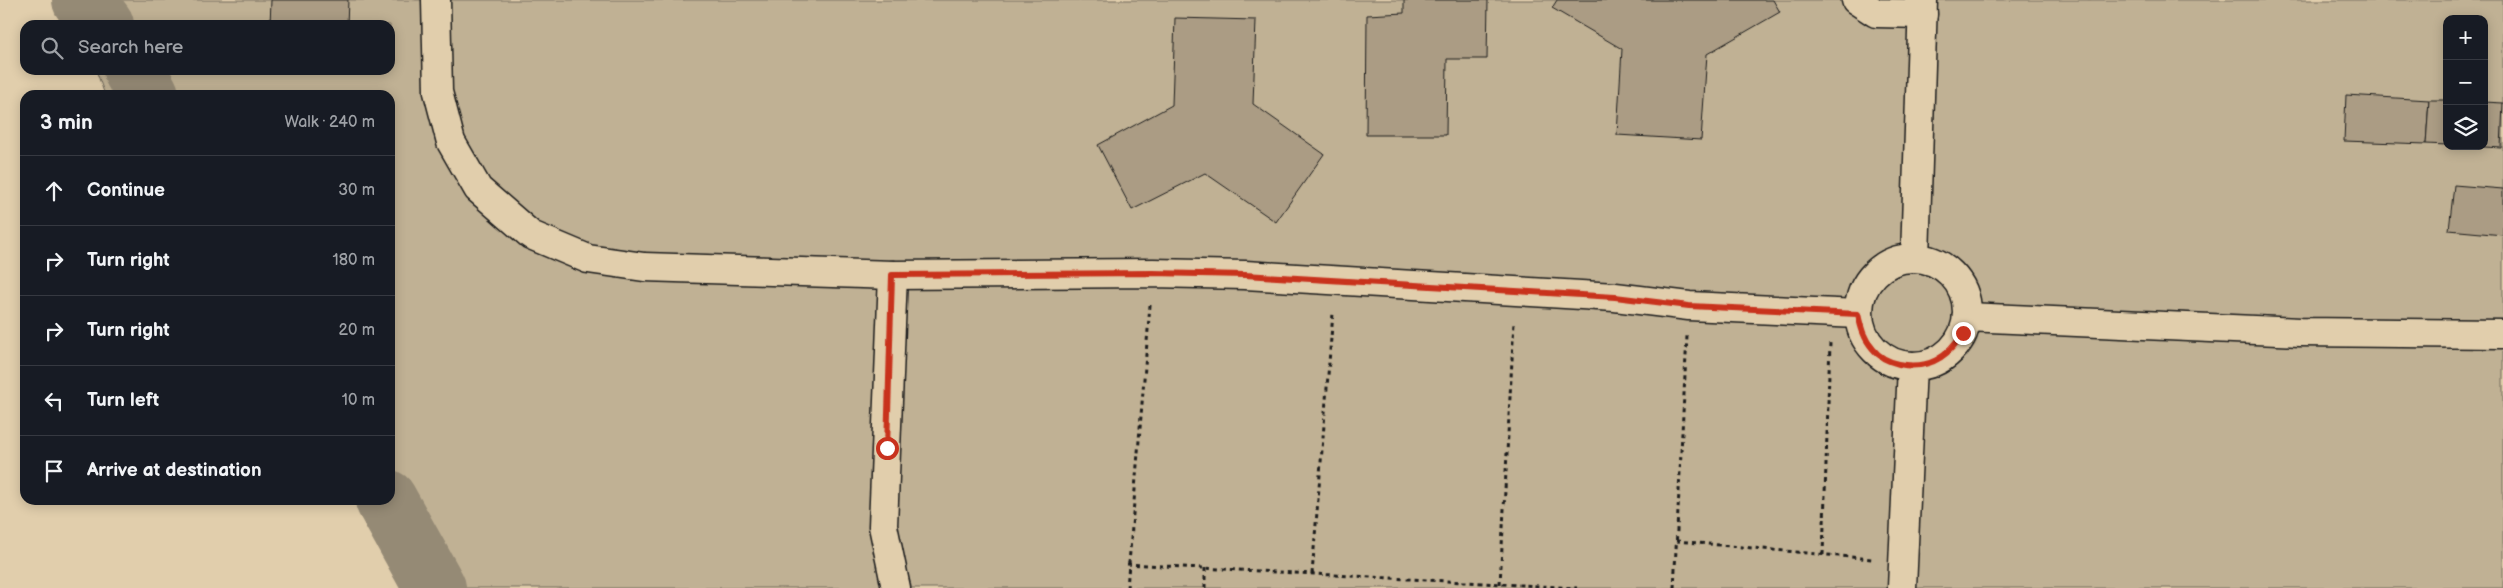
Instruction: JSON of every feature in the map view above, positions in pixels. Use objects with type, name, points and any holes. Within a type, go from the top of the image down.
[{"type":"street","points":[[436,0],[438,92],[451,142],[478,190],[531,235],[588,259],[644,267],[892,275],[1153,273],[1245,275],[1335,282],[1615,297],[1689,306],[1858,314]]},
{"type":"street","points":[[1856,0],[1876,13],[1923,7],[1915,258]]},
{"type":"street","points":[[1915,258],[1933,262],[1948,270],[1960,284],[1966,300],[1967,317],[1963,333],[1955,347],[1943,358],[1928,365],[1912,366],[1891,362],[1874,351],[1863,334],[1858,314],[1861,297],[1869,281],[1881,268],[1898,260],[1915,258]]},
{"type":"street","points":[[892,275],[883,526],[896,588]]},
{"type":"street","points":[[1967,317],[2300,332],[2503,334]]},
{"type":"street","points":[[1903,575],[1912,366]]},
{"type":"path","points":[[1127,588],[1127,564],[1153,273]]},
{"type":"path","points":[[1312,574],[1335,282]]},
{"type":"path","points":[[1500,584],[1515,291]]},
{"type":"path","points":[[1674,588],[1689,306]]},
{"type":"path","points":[[1823,555],[1830,313]]},
{"type":"path","points":[[1676,541],[1823,555],[1903,575]]},
{"type":"path","points":[[1127,564],[1576,588]]},
{"type":"path","points":[[1205,568],[1205,588]]},
{"type":"shaded area","points":[[66,0],[2503,0],[2503,588],[406,588],[356,505],[395,505],[395,90],[103,90],[98,75],[395,75],[395,20],[76,20]]},
{"type":"building","points":[[271,0],[348,0],[347,20],[270,20]]},
{"type":"building","points":[[1404,0],[1488,0],[1487,59],[1447,59],[1446,135],[1366,135],[1367,15],[1404,13]]},
{"type":"building","points":[[1557,0],[1773,0],[1780,12],[1707,54],[1701,140],[1617,135],[1622,49],[1552,8]]},
{"type":"building","points":[[1175,18],[1256,20],[1253,104],[1324,154],[1276,222],[1205,173],[1132,210],[1098,145],[1172,105]]},
{"type":"building","points":[[2346,95],[2429,100],[2426,144],[2344,141]]},
{"type":"building","points":[[2429,100],[2443,100],[2443,145],[2426,144]]},
{"type":"building","points":[[2488,102],[2503,103],[2501,148],[2488,147]]},
{"type":"building","points":[[2454,185],[2503,189],[2503,235],[2449,230]]},
{"type":"waterway","points":[[83,0],[99,20]]},
{"type":"waterway","points":[[137,75],[145,90]]},
{"type":"waterway","points":[[389,505],[435,588]]},
{"type":"route","points":[[887,448],[892,275],[1153,273],[1245,275],[1335,282],[1615,297],[1689,306],[1858,314],[1863,334],[1874,351],[1891,362],[1912,366],[1928,365],[1943,358],[1955,347],[1963,333]]}]
